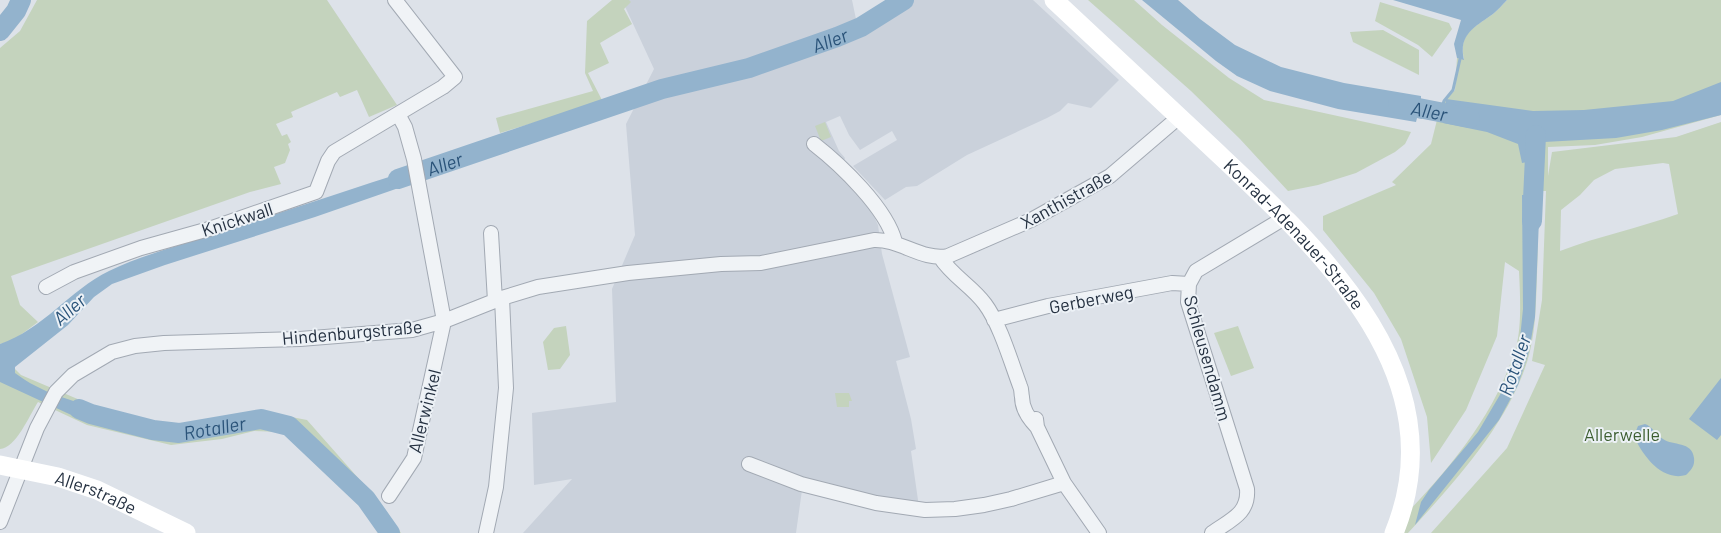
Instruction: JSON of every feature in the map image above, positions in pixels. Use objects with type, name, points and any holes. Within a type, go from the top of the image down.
[{"type":"street","name":"Knickwall","points":[[46,287],[74,272],[141,248],[209,229],[316,192],[328,161],[334,152],[443,87],[455,77],[395,0]]},
{"type":"street","name":"Konrad-Adenauer-Straße","points":[[1054,0],[1286,217],[1336,274],[1375,331],[1393,366],[1404,398],[1408,422],[1410,466],[1407,496],[1394,533]]},
{"type":"street","points":[[398,114],[405,127],[414,159],[444,321]]},
{"type":"street","name":"Xanthistraße","points":[[940,258],[965,250],[1032,220],[1110,176],[1179,117]]},
{"type":"street","points":[[814,144],[829,156],[872,201],[888,223],[895,242]]},
{"type":"street","name":"Schleusendamm","points":[[1212,533],[1243,510],[1248,498],[1247,489],[1188,302],[1189,284],[1192,275],[1196,271],[1286,217]]},
{"type":"street","points":[[486,533],[496,487],[506,388],[492,233]]},
{"type":"street","name":"Hindenburgstraße","points":[[0,522],[48,405],[56,392],[73,375],[112,352],[135,346],[368,335],[412,330],[444,321],[538,287],[638,272],[768,262],[874,240],[895,242],[926,255],[940,258]]},
{"type":"street","points":[[940,258],[948,269],[965,282],[986,304],[1022,389],[1025,410],[1030,420],[1037,427],[1064,483],[1099,533]]},
{"type":"street","name":"Gerberweg","points":[[994,320],[1067,303],[1172,284],[1189,284]]},
{"type":"street","name":"Allerwinkel","points":[[389,496],[414,458],[444,321]]},
{"type":"street","name":"Allerstraße","points":[[0,464],[58,477],[97,490],[186,533]]},
{"type":"street","points":[[749,464],[801,484],[876,503],[925,510],[955,509],[984,505],[1064,483]]},
{"type":"shaded area","points":[[622,0],[852,0],[857,24],[807,42],[811,53],[861,34],[914,0],[1033,0],[1119,80],[1091,108],[1068,103],[1060,111],[1047,118],[967,155],[917,186],[906,187],[885,200],[853,166],[897,140],[892,131],[860,150],[849,135],[840,116],[826,122],[839,151],[845,158],[839,173],[870,208],[878,225],[882,254],[910,357],[896,361],[911,419],[916,449],[911,451],[920,514],[802,490],[796,533],[523,533],[572,479],[534,485],[532,413],[616,402],[612,289],[635,235],[626,124],[654,69]]},
{"type":"green space","points":[[37,0],[327,0],[397,105],[369,117],[357,90],[340,97],[337,92],[291,112],[293,117],[276,124],[282,136],[287,134],[291,142],[288,144],[290,150],[285,163],[274,167],[281,184],[250,192],[11,276],[20,305],[38,322],[14,340],[0,344],[0,48],[20,31]]},
{"type":"green space","points":[[612,0],[629,0],[631,2],[624,9],[632,24],[600,43],[609,63],[588,73],[603,102],[500,133],[496,118],[593,91],[585,73],[587,21]]},
{"type":"green space","points":[[1088,0],[1134,0],[1162,25],[1229,78],[1264,100],[1411,132],[1405,144],[1395,152],[1356,173],[1318,185],[1288,191],[1240,139],[1191,91]]},
{"type":"green space","name":"Allerwelle","points":[[1507,0],[1721,0],[1721,115],[1642,137],[1595,145],[1548,147],[1548,176],[1552,152],[1676,137],[1721,122],[1721,533],[1431,533],[1507,448],[1545,365],[1532,361],[1542,300],[1546,191],[1539,191],[1535,323],[1530,351],[1511,401],[1463,471],[1408,533],[1388,533],[1446,470],[1480,424],[1494,400],[1506,374],[1518,339],[1520,309],[1519,271],[1505,262],[1497,336],[1466,410],[1431,463],[1427,417],[1401,339],[1374,293],[1323,230],[1323,216],[1396,185],[1392,182],[1431,144],[1441,104],[1455,90],[1457,58],[1464,59],[1463,43],[1466,37],[1474,27],[1493,14]],"holes":[[[1663,163],[1669,164],[1678,214],[1560,251],[1561,210],[1580,195],[1594,180],[1615,169]]]},
{"type":"green space","points":[[1380,2],[1449,23],[1452,29],[1432,57],[1418,45],[1375,21]]},
{"type":"green space","points":[[1383,30],[1419,50],[1419,75],[1353,42],[1350,32]]},
{"type":"green space","points":[[825,122],[831,137],[821,141],[815,126]]},
{"type":"green space","points":[[566,326],[570,355],[560,369],[548,370],[543,342],[554,328]]},
{"type":"green space","points":[[1238,326],[1254,368],[1231,376],[1214,333]]},
{"type":"green space","points":[[0,354],[21,375],[87,403],[179,427],[253,413],[276,414],[307,420],[382,505],[401,533],[380,533],[366,513],[300,443],[281,432],[254,431],[222,439],[171,445],[87,425],[38,402],[17,437],[6,447],[0,449]]},
{"type":"green space","points":[[835,393],[849,393],[852,401],[849,401],[849,407],[837,407]]},
{"type":"water","points":[[1142,0],[1178,0],[1235,45],[1281,67],[1344,83],[1421,96],[1421,101],[1425,102],[1422,119],[1417,118],[1416,122],[1338,109],[1270,91],[1237,76]]},
{"type":"water","points":[[1393,0],[1507,0],[1495,12],[1474,27],[1466,37],[1463,44],[1464,60],[1457,58],[1454,44],[1461,20]]},
{"type":"water","points":[[1721,82],[1721,115],[1662,130],[1616,138],[1544,142],[1541,160],[1522,163],[1518,144],[1487,132],[1443,123],[1446,99],[1533,111],[1584,110],[1673,101]]},
{"type":"water","points":[[411,170],[413,183],[112,284],[94,297],[68,325],[15,367],[15,373],[36,386],[70,400],[106,410],[104,425],[80,419],[0,382],[0,344],[15,338],[43,320],[81,288],[109,271],[150,255]]},
{"type":"water","points":[[1522,195],[1540,195],[1535,317],[1529,351],[1518,385],[1499,420],[1415,525],[1421,502],[1478,432],[1501,393],[1519,348],[1523,309]]},
{"type":"water","points":[[1721,378],[1721,435],[1717,440],[1689,419]]},
{"type":"water","points":[[1645,424],[1663,439],[1690,449],[1693,453],[1694,463],[1686,475],[1669,475],[1661,471],[1648,459],[1634,436],[1638,426]]},
{"type":"waterway","points":[[0,31],[16,11],[21,0]]},
{"type":"waterway","name":"Aller","points":[[398,179],[662,89],[749,68],[837,37],[861,27],[904,0]]},
{"type":"waterway","points":[[1440,112],[1444,101],[1453,90],[1460,59]]},
{"type":"waterway","name":"Aller","points":[[1398,104],[1470,118]]},
{"type":"waterway","name":"Rotaller","points":[[1532,221],[1536,135]]},
{"type":"waterway","name":"Rotaller","points":[[79,409],[91,414],[153,430],[179,433],[261,419],[289,426],[366,499],[390,533]]}]
